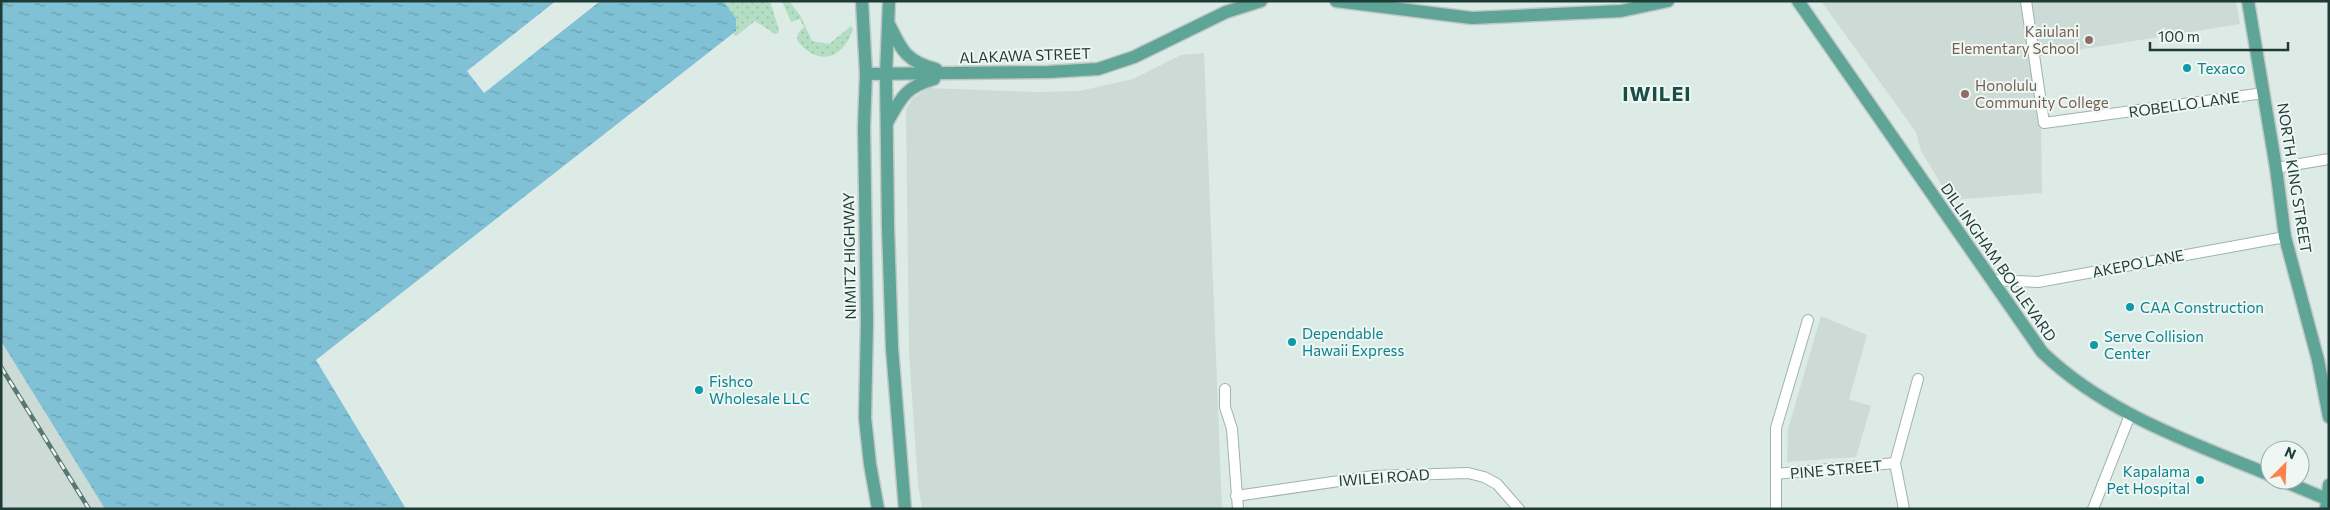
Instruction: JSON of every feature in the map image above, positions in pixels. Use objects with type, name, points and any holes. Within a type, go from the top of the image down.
[{"type":"main road","name":"NIMITZ HIGHWAY","points":[[862,1],[866,74],[864,126],[867,321],[865,418],[870,464],[878,509]]},
{"type":"main road","points":[[889,1],[886,75],[892,348],[905,509]]},
{"type":"main road","name":"ALAKAWA STREET","points":[[866,74],[1048,72],[1098,69],[1134,57],[1226,12],[1261,1]]},
{"type":"main road","points":[[1336,1],[1472,18],[1621,11],[1668,1]]},
{"type":"main road","name":"DILLINGHAM BOULEVARD","points":[[1798,1],[2028,334],[2047,357],[2076,381],[2130,415],[2260,471]]},
{"type":"main road","name":"NORTH KING STREET","points":[[2248,1],[2276,168],[2285,237],[2318,360],[2329,418]]},
{"type":"main road","points":[[889,24],[901,49],[912,60],[922,66],[953,73]]},
{"type":"main road","points":[[887,123],[903,94],[916,84],[953,73]]},
{"type":"main road","points":[[2301,490],[2328,503],[2329,485]]},
{"type":"street","name":"ROBELLO LANE","points":[[2026,1],[2044,123],[2264,93]]},
{"type":"street","points":[[2276,168],[2329,159]]},
{"type":"street","name":"AKEPO LANE","points":[[1991,280],[2038,282],[2285,237]]},
{"type":"street","points":[[1776,509],[1776,428],[1808,320]]},
{"type":"street","points":[[1904,509],[1895,463],[1918,379]]},
{"type":"street","points":[[1225,389],[1225,407],[1233,439],[1238,509]]},
{"type":"street","points":[[2093,509],[2130,415]]},
{"type":"street","name":"PINE STREET","points":[[1776,474],[1895,463]]},
{"type":"street","name":"IWILEI ROAD","points":[[1236,496],[1374,476],[1468,473],[1484,477],[1497,484],[1519,509]]},
{"type":"shaded area","name":"Honolulu Community College","points":[[1821,1],[2236,1],[2240,24],[2040,56],[2042,193],[1951,200],[1921,151],[1916,132]]},
{"type":"shaded area","points":[[1204,53],[1222,509],[922,509],[918,484],[909,353],[906,109],[913,98],[928,88],[1038,92],[1079,91],[1133,79],[1181,55]]},
{"type":"shaded area","points":[[1821,316],[1867,335],[1849,399],[1871,406],[1856,457],[1787,462],[1788,429]]},
{"type":"shaded area","points":[[1,341],[105,509],[1,509]]},
{"type":"green space","points":[[723,1],[770,1],[779,30],[778,33],[775,34],[755,21],[736,36],[733,34],[736,31],[736,18]]},
{"type":"green space","points":[[782,1],[789,1],[800,15],[812,41],[829,44],[851,26],[853,29],[849,39],[843,48],[829,56],[821,57],[813,54],[805,49],[797,40],[798,33],[804,27],[800,19],[791,22]]},
{"type":"water","points":[[1,1],[556,1],[468,71],[484,92],[600,1],[723,1],[736,18],[736,31],[316,360],[406,509],[105,509],[1,341]]},
{"type":"pier","points":[[556,1],[558,3],[471,72],[484,89],[596,1],[600,1],[484,93],[467,71]]},
{"type":"railway","points":[[1,367],[89,509]]},
{"type":"place","name":"Kaiulani Elementary School","points":[[2089,40]]},
{"type":"place","name":"Texaco","points":[[2187,68]]},
{"type":"place","name":"Honolulu Community College","points":[[1965,94]]},
{"type":"place","name":"CAA Construction","points":[[2130,307]]},
{"type":"place","name":"Dependable Hawaii Express","points":[[1292,342]]},
{"type":"place","name":"Serve Collision Center","points":[[2094,345]]},
{"type":"place","name":"Fishco Wholesale LLC","points":[[699,390]]},
{"type":"place","name":"Kapalama Pet Hospital","points":[[2200,480]]},
{"type":"district","name":"IWILEI","points":[[1657,93]]}]
